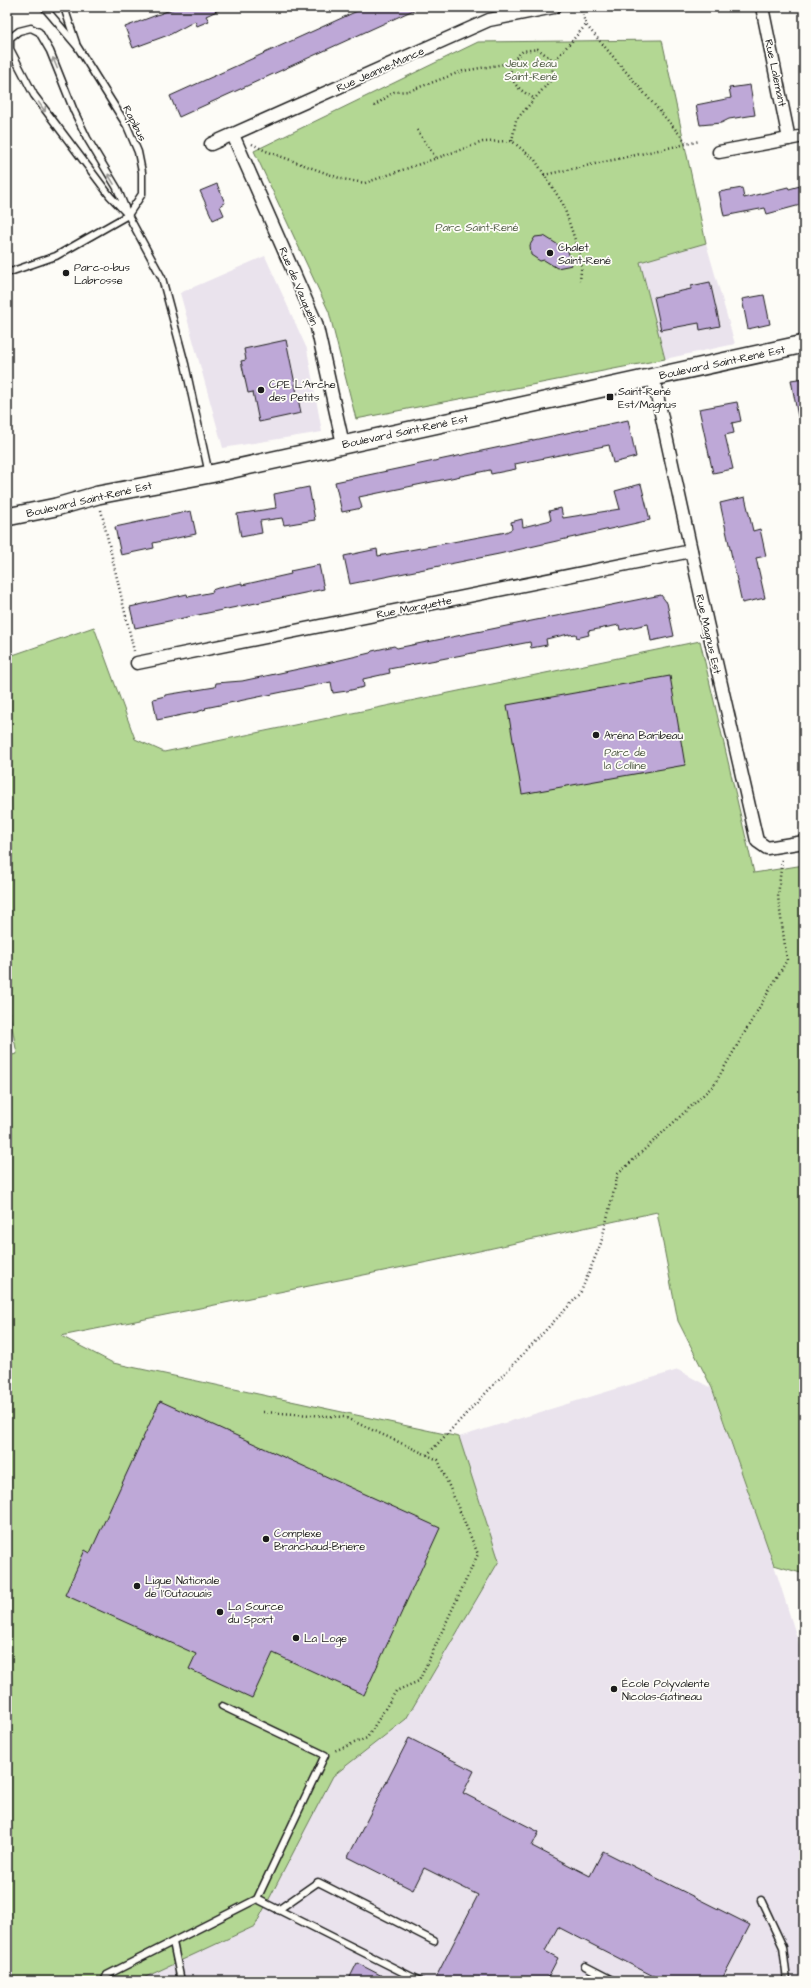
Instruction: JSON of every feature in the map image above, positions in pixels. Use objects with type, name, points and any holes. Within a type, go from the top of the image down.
[{"type":"street","name":"Rue Jeanne-Mance","points":[[211,144],[489,20],[554,7]]},
{"type":"street","name":"Rue Lalemant","points":[[762,7],[789,140]]},
{"type":"street","name":"Rue de Vauquelin","points":[[233,135],[316,323],[343,444]]},
{"type":"street","points":[[719,152],[804,136]]},
{"type":"street","name":"Boulevard Saint-René Est","points":[[7,517],[56,507],[98,495],[210,474],[804,344]]},
{"type":"street","name":"Rue Magnus Est","points":[[654,377],[691,551],[757,841],[767,848],[804,842]]},
{"type":"street","name":"Rue Marquette","points":[[137,663],[691,551]]},
{"type":"lane","name":"Rapibus","points":[[44,7],[77,46],[127,126],[138,152],[142,172],[142,194],[128,215]]},
{"type":"lane","name":"Rapibus","points":[[64,7],[77,46]]},
{"type":"lane","points":[[128,215],[110,196],[34,95],[10,48],[10,38],[19,31],[31,28],[39,32],[50,51],[74,111],[87,138],[117,188],[128,215],[162,278],[185,364],[210,474]]},
{"type":"lane","points":[[7,273],[56,256],[128,215]]},
{"type":"lane","points":[[104,1981],[107,1975],[257,1900],[325,1756],[222,1706]]},
{"type":"lane","points":[[278,1910],[318,1882],[434,1941]]},
{"type":"lane","points":[[257,1900],[420,1981]]},
{"type":"lane","points":[[761,1900],[783,1947],[787,1981]]},
{"type":"lane","points":[[173,1942],[182,1981]]},
{"type":"lane","points":[[585,1966],[614,1981]]},
{"type":"path","points":[[580,7],[586,25],[686,143]]},
{"type":"path","points":[[512,141],[516,120],[552,80],[554,61],[586,25]]},
{"type":"path","points":[[374,106],[394,92],[409,90],[462,71],[510,63],[523,51],[538,49],[554,61]]},
{"type":"path","points":[[510,63],[511,76],[516,88],[535,99]]},
{"type":"path","points":[[417,130],[436,158]]},
{"type":"path","points":[[233,135],[266,151],[294,162],[342,179],[365,183],[483,142],[512,141],[535,160],[563,204],[582,261],[580,281]]},
{"type":"path","points":[[544,175],[700,140]]},
{"type":"path","points":[[98,495],[137,663]]},
{"type":"path","points":[[427,1455],[580,1294],[600,1243],[618,1174],[714,1085],[787,960],[778,897],[782,863],[782,846]]},
{"type":"path","points":[[263,1412],[344,1417],[438,1460],[478,1554],[419,1681],[396,1691],[366,1738],[325,1756]]},
{"type":"shaded area","points":[[706,243],[735,344],[665,359],[640,262]]},
{"type":"shaded area","name":"CPE L'Arche des Petits","points":[[265,256],[307,349],[322,432],[223,448],[180,293]]},
{"type":"shaded area","name":"École Polyvalente Nicolas-Gatineau","points":[[678,1370],[711,1388],[774,1565],[804,1660],[804,1852],[798,1905],[804,1914],[804,1981],[137,1981],[255,1926],[333,1776],[406,1719],[499,1561],[459,1437]]},
{"type":"green space","name":"Parc Saint-René","points":[[662,40],[706,243],[640,262],[665,359],[356,419],[329,312],[254,151],[478,42]]},
{"type":"green space","name":"Parc de la Colline","points":[[94,627],[135,739],[164,752],[700,641],[754,873],[804,865],[804,1574],[774,1565],[712,1388],[678,1321],[657,1212],[438,1260],[61,1336],[113,1363],[459,1437],[499,1561],[406,1719],[333,1776],[255,1926],[137,1981],[7,1981],[7,1056],[17,1054],[7,1000],[7,657]]},
{"type":"building","points":[[178,7],[225,7],[206,16],[209,21],[197,26],[195,21],[171,34],[133,48],[125,27]]},
{"type":"building","points":[[366,7],[420,7],[179,117],[170,96]]},
{"type":"building","points":[[750,85],[755,115],[729,119],[721,123],[700,125],[696,105],[731,98],[729,88]]},
{"type":"building","points":[[217,184],[225,203],[220,206],[224,215],[213,220],[200,191]]},
{"type":"building","points":[[800,186],[804,204],[767,214],[765,208],[724,216],[719,192],[742,188],[744,198],[788,187],[789,189]]},
{"type":"building","name":"Chalet Saint-René","points":[[544,236],[568,251],[572,265],[557,268],[544,260],[540,261],[531,255],[530,245],[535,237]]},
{"type":"building","points":[[710,282],[720,326],[700,330],[699,323],[661,330],[654,297],[691,289],[691,286]]},
{"type":"building","points":[[764,295],[770,324],[748,329],[742,299]]},
{"type":"building","points":[[286,340],[301,413],[259,422],[253,392],[248,393],[241,361],[246,360],[244,349]]},
{"type":"building","points":[[804,378],[804,416],[798,417],[791,380]]},
{"type":"building","points":[[737,402],[741,421],[732,423],[734,433],[725,435],[733,469],[713,473],[699,409]]},
{"type":"building","points":[[628,420],[636,457],[613,463],[609,445],[515,464],[516,469],[491,474],[490,470],[359,497],[362,508],[342,512],[335,482]]},
{"type":"building","points":[[641,484],[650,520],[499,554],[350,584],[344,556],[377,549],[378,556],[506,532],[512,529],[511,522],[522,519],[523,527],[551,520],[549,511],[561,508],[563,518],[620,509],[615,491]]},
{"type":"building","points":[[309,487],[315,520],[284,525],[282,518],[260,521],[262,533],[241,537],[237,514],[276,508],[274,494]]},
{"type":"building","points":[[745,497],[753,531],[760,529],[766,556],[756,558],[765,598],[742,603],[720,503]]},
{"type":"building","points":[[191,511],[196,534],[153,543],[154,548],[121,555],[115,527]]},
{"type":"building","points":[[319,565],[324,589],[135,628],[130,607],[187,594],[188,597],[213,592],[212,590],[218,588],[242,583],[242,585],[291,574],[290,571]]},
{"type":"building","points":[[661,595],[667,603],[674,636],[651,641],[648,624],[620,630],[619,625],[588,631],[589,635],[577,638],[576,634],[569,634],[546,639],[547,645],[531,648],[530,642],[389,669],[390,673],[363,679],[364,687],[347,691],[333,693],[331,682],[205,708],[206,709],[197,712],[157,720],[153,699],[165,695],[215,687],[216,683],[242,681],[327,663],[394,646],[397,648]]},
{"type":"building","name":"Aréna Baribeau","points":[[670,676],[685,765],[522,794],[507,705]]},
{"type":"building","name":"Complexe Branchaud-Briere","points":[[160,1401],[440,1528],[364,1695],[273,1653],[252,1698],[189,1669],[196,1654],[65,1595],[85,1550],[90,1553]]},
{"type":"building","points":[[409,1738],[474,1771],[463,1793],[539,1832],[532,1846],[590,1876],[603,1851],[750,1925],[721,1981],[663,1981],[558,1927],[545,1951],[558,1958],[546,1981],[434,1981],[478,1895],[424,1868],[413,1890],[348,1857]]},
{"type":"building","points":[[357,1963],[392,1981],[348,1981]]},
{"type":"place","name":"Chalet Saint-René","points":[[550,253]]},
{"type":"place","name":"Parc-o-bus Labrosse","points":[[66,273]]},
{"type":"place","name":"CPE L'Arche des Petits","points":[[261,390]]},
{"type":"place","name":"Saint-René Est/Magnus","points":[[610,397]]},
{"type":"place","name":"Aréna Baribeau","points":[[596,735]]},
{"type":"place","name":"Complexe Branchaud-Briere","points":[[266,1539]]},
{"type":"place","name":"Ligue Nationale de l'Outaouais","points":[[137,1586]]},
{"type":"place","name":"La Source du Sport","points":[[220,1612]]},
{"type":"place","name":"La Loge","points":[[296,1638]]},
{"type":"place","name":"École Polyvalente Nicolas-Gatineau","points":[[614,1689]]},
{"type":"park label","name":"Jeux d'eau Saint-René","points":[[531,69]]}]
